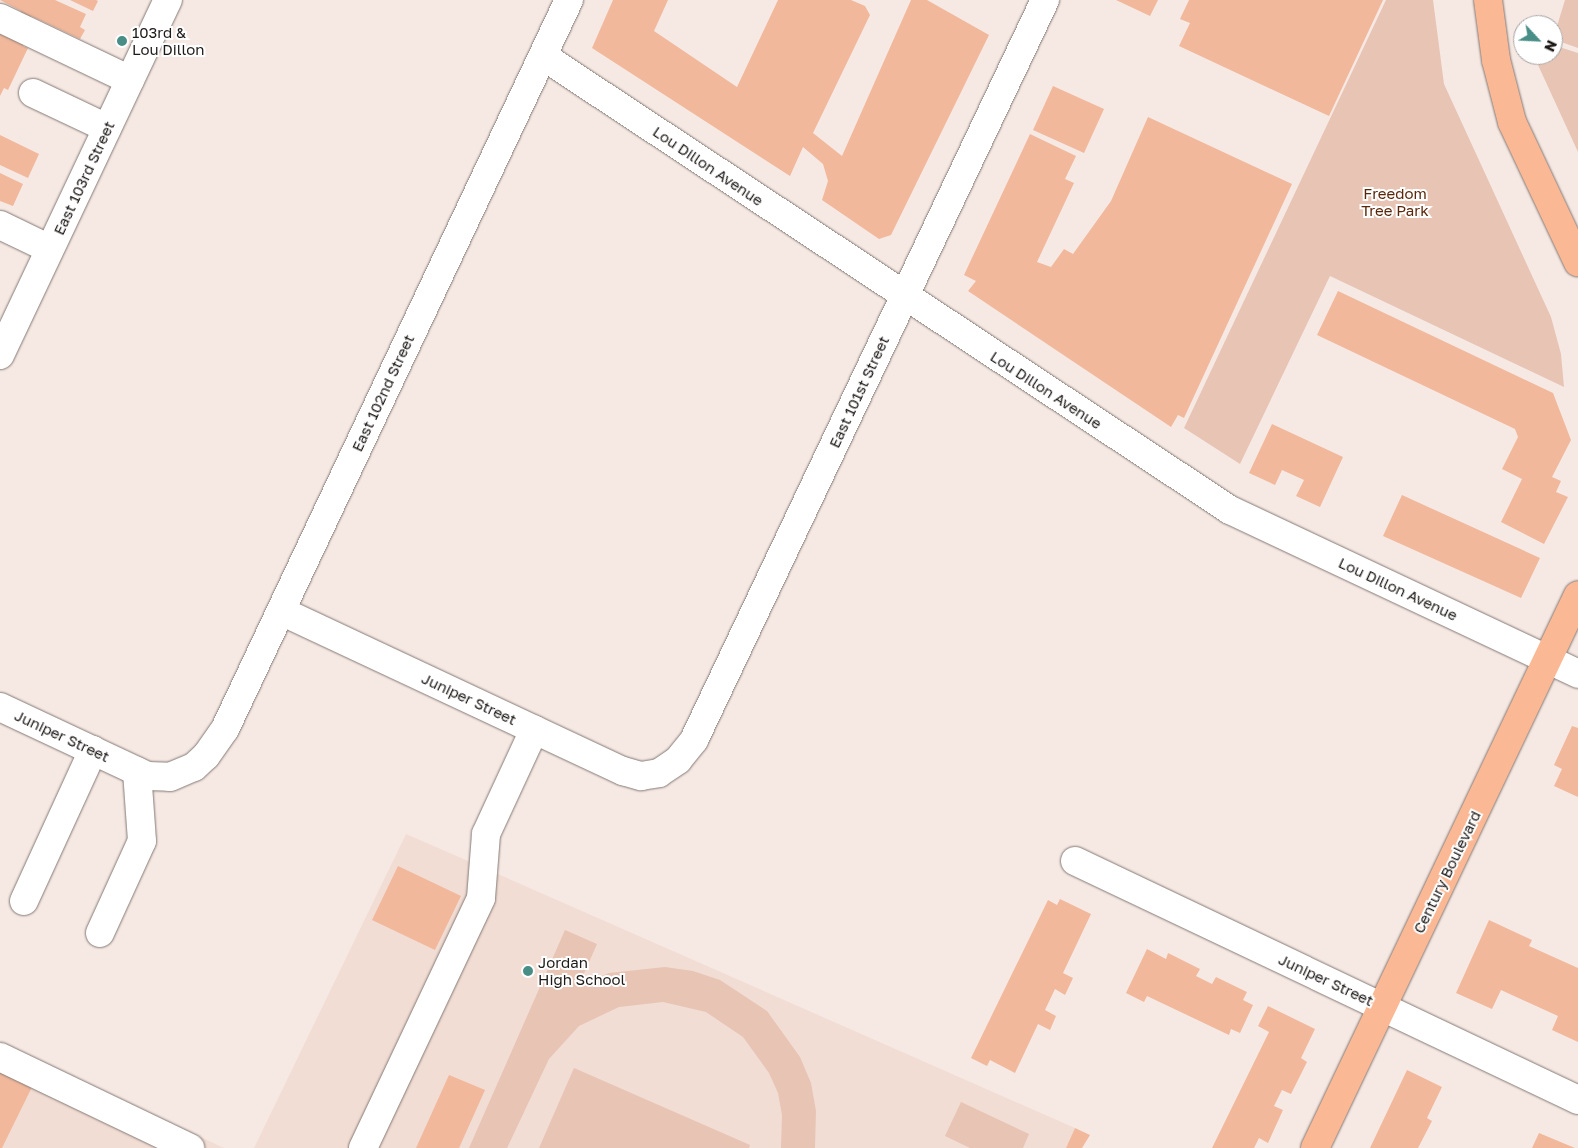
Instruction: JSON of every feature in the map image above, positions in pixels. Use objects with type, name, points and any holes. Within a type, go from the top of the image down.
[{"type":"main road","points":[[1488,0],[1496,60],[1512,122],[1578,262]]},
{"type":"main road","name":"Century Boulevard","points":[[1315,1148],[1549,660],[1578,595]]},
{"type":"street","name":"East 103rd Street","points":[[0,355],[168,0]]},
{"type":"street","name":"East 102nd Street","points":[[180,773],[206,756],[225,729],[569,0]]},
{"type":"street","name":"East 101st Street","points":[[660,773],[678,760],[694,740],[1045,0]]},
{"type":"street","points":[[0,18],[130,80]]},
{"type":"street","name":"Lou Dillon Avenue","points":[[542,56],[1230,510],[1578,674]]},
{"type":"street","points":[[33,93],[107,128]]},
{"type":"street","points":[[0,225],[50,249]]},
{"type":"street","name":"Juniper Street","points":[[281,611],[623,771],[641,776],[660,773]]},
{"type":"street","name":"Juniper Street","points":[[0,707],[136,771],[158,778],[180,773]]},
{"type":"street","points":[[363,1148],[481,898],[486,834],[534,730]]},
{"type":"street","points":[[24,902],[93,750]]},
{"type":"street","points":[[100,933],[142,841],[136,771]]},
{"type":"street","name":"Juniper Street","points":[[1075,861],[1578,1100]]},
{"type":"street","points":[[0,1057],[190,1148]]},
{"type":"shaded area","name":"Jordan High School","points":[[406,834],[1075,1128],[1066,1148],[254,1148]]},
{"type":"shaded area","points":[[0,1042],[224,1148],[0,1148]]},
{"type":"green space","name":"Freedom Tree Park","points":[[1386,0],[1433,0],[1444,84],[1551,317],[1561,354],[1564,387],[1330,276],[1240,464],[1184,428]]},
{"type":"green space","points":[[1565,0],[1578,0],[1578,48],[1563,43],[1563,15],[1560,15]]},
{"type":"green space","points":[[1563,48],[1578,53],[1578,152],[1538,65],[1563,65]]},
{"type":"green space","points":[[565,930],[597,944],[579,985],[609,973],[665,967],[693,971],[720,980],[767,1011],[800,1057],[811,1083],[816,1111],[815,1148],[781,1148],[782,1115],[778,1093],[769,1073],[743,1037],[706,1012],[663,1002],[619,1007],[579,1026],[549,1059],[507,1148],[469,1148]]},
{"type":"green space","points":[[574,1068],[750,1145],[749,1148],[539,1148]]},
{"type":"green space","points":[[961,1102],[1029,1134],[1023,1148],[970,1148],[945,1136]]},
{"type":"building","points":[[0,0],[55,0],[86,14],[80,27],[85,30],[80,39],[31,16],[30,20],[19,15],[21,11]]},
{"type":"building","points":[[70,0],[96,0],[98,1],[93,11]]},
{"type":"building","points":[[613,0],[668,0],[654,31],[737,87],[778,0],[851,0],[865,6],[870,15],[813,133],[842,156],[911,0],[927,0],[989,35],[891,235],[879,239],[822,200],[828,181],[823,164],[803,147],[790,176],[592,48]]},
{"type":"building","points":[[1116,0],[1158,0],[1150,16]]},
{"type":"building","points":[[1189,0],[1383,0],[1329,116],[1179,46],[1190,23],[1180,19]]},
{"type":"building","points":[[0,29],[25,41],[23,46],[28,48],[8,90],[4,88],[0,96]]},
{"type":"building","points":[[1053,86],[1104,109],[1084,153],[1033,130]]},
{"type":"building","points":[[1148,117],[1292,184],[1184,418],[1178,415],[1171,427],[968,291],[976,281],[964,275],[1030,134],[1076,156],[1065,179],[1074,183],[1037,262],[1051,267],[1064,249],[1073,254],[1111,201]]},
{"type":"building","points":[[0,135],[39,154],[28,178],[0,165]]},
{"type":"building","points":[[0,173],[23,184],[13,206],[0,201]]},
{"type":"building","points":[[1338,291],[1553,393],[1571,440],[1552,477],[1561,481],[1556,492],[1568,497],[1544,544],[1501,522],[1522,479],[1502,469],[1518,437],[1515,429],[1317,335]]},
{"type":"building","points":[[1272,424],[1343,457],[1320,507],[1296,496],[1304,480],[1282,470],[1275,485],[1249,473]]},
{"type":"building","points":[[1402,495],[1540,558],[1521,598],[1383,536]]},
{"type":"building","points":[[1572,726],[1578,728],[1578,797],[1554,786],[1562,769],[1554,765]]},
{"type":"building","points":[[398,866],[461,896],[435,950],[372,920]]},
{"type":"building","points":[[1060,899],[1091,914],[1063,973],[1073,978],[1065,995],[1055,989],[1045,1010],[1056,1016],[1050,1030],[1038,1024],[1015,1073],[990,1060],[987,1066],[971,1058],[1048,900],[1057,905]]},
{"type":"building","points":[[1489,920],[1532,940],[1529,946],[1578,968],[1578,1042],[1552,1030],[1558,1016],[1501,990],[1492,1009],[1456,993]]},
{"type":"building","points":[[1147,949],[1166,959],[1168,953],[1200,969],[1196,976],[1212,984],[1216,977],[1247,992],[1243,1000],[1253,1005],[1240,1033],[1231,1029],[1229,1035],[1147,996],[1144,1002],[1126,993]]},
{"type":"building","points":[[1268,1006],[1315,1029],[1301,1058],[1307,1062],[1291,1094],[1282,1090],[1274,1106],[1283,1110],[1268,1143],[1259,1138],[1254,1148],[1212,1148],[1269,1032],[1258,1026]]},
{"type":"building","points":[[1407,1070],[1442,1087],[1427,1118],[1432,1121],[1418,1148],[1370,1148]]},
{"type":"building","points":[[0,1072],[32,1087],[2,1148],[0,1148]]},
{"type":"building","points":[[449,1075],[485,1090],[459,1148],[416,1148]]},
{"type":"building","points":[[1075,1128],[1090,1135],[1082,1148],[1066,1148]]},
{"type":"building","points":[[1539,1133],[1575,1148],[1532,1148]]},
{"type":"place","name":"103rd & Lou Dillon","points":[[122,41]]},
{"type":"place","name":"Jordan High School","points":[[528,971]]}]
